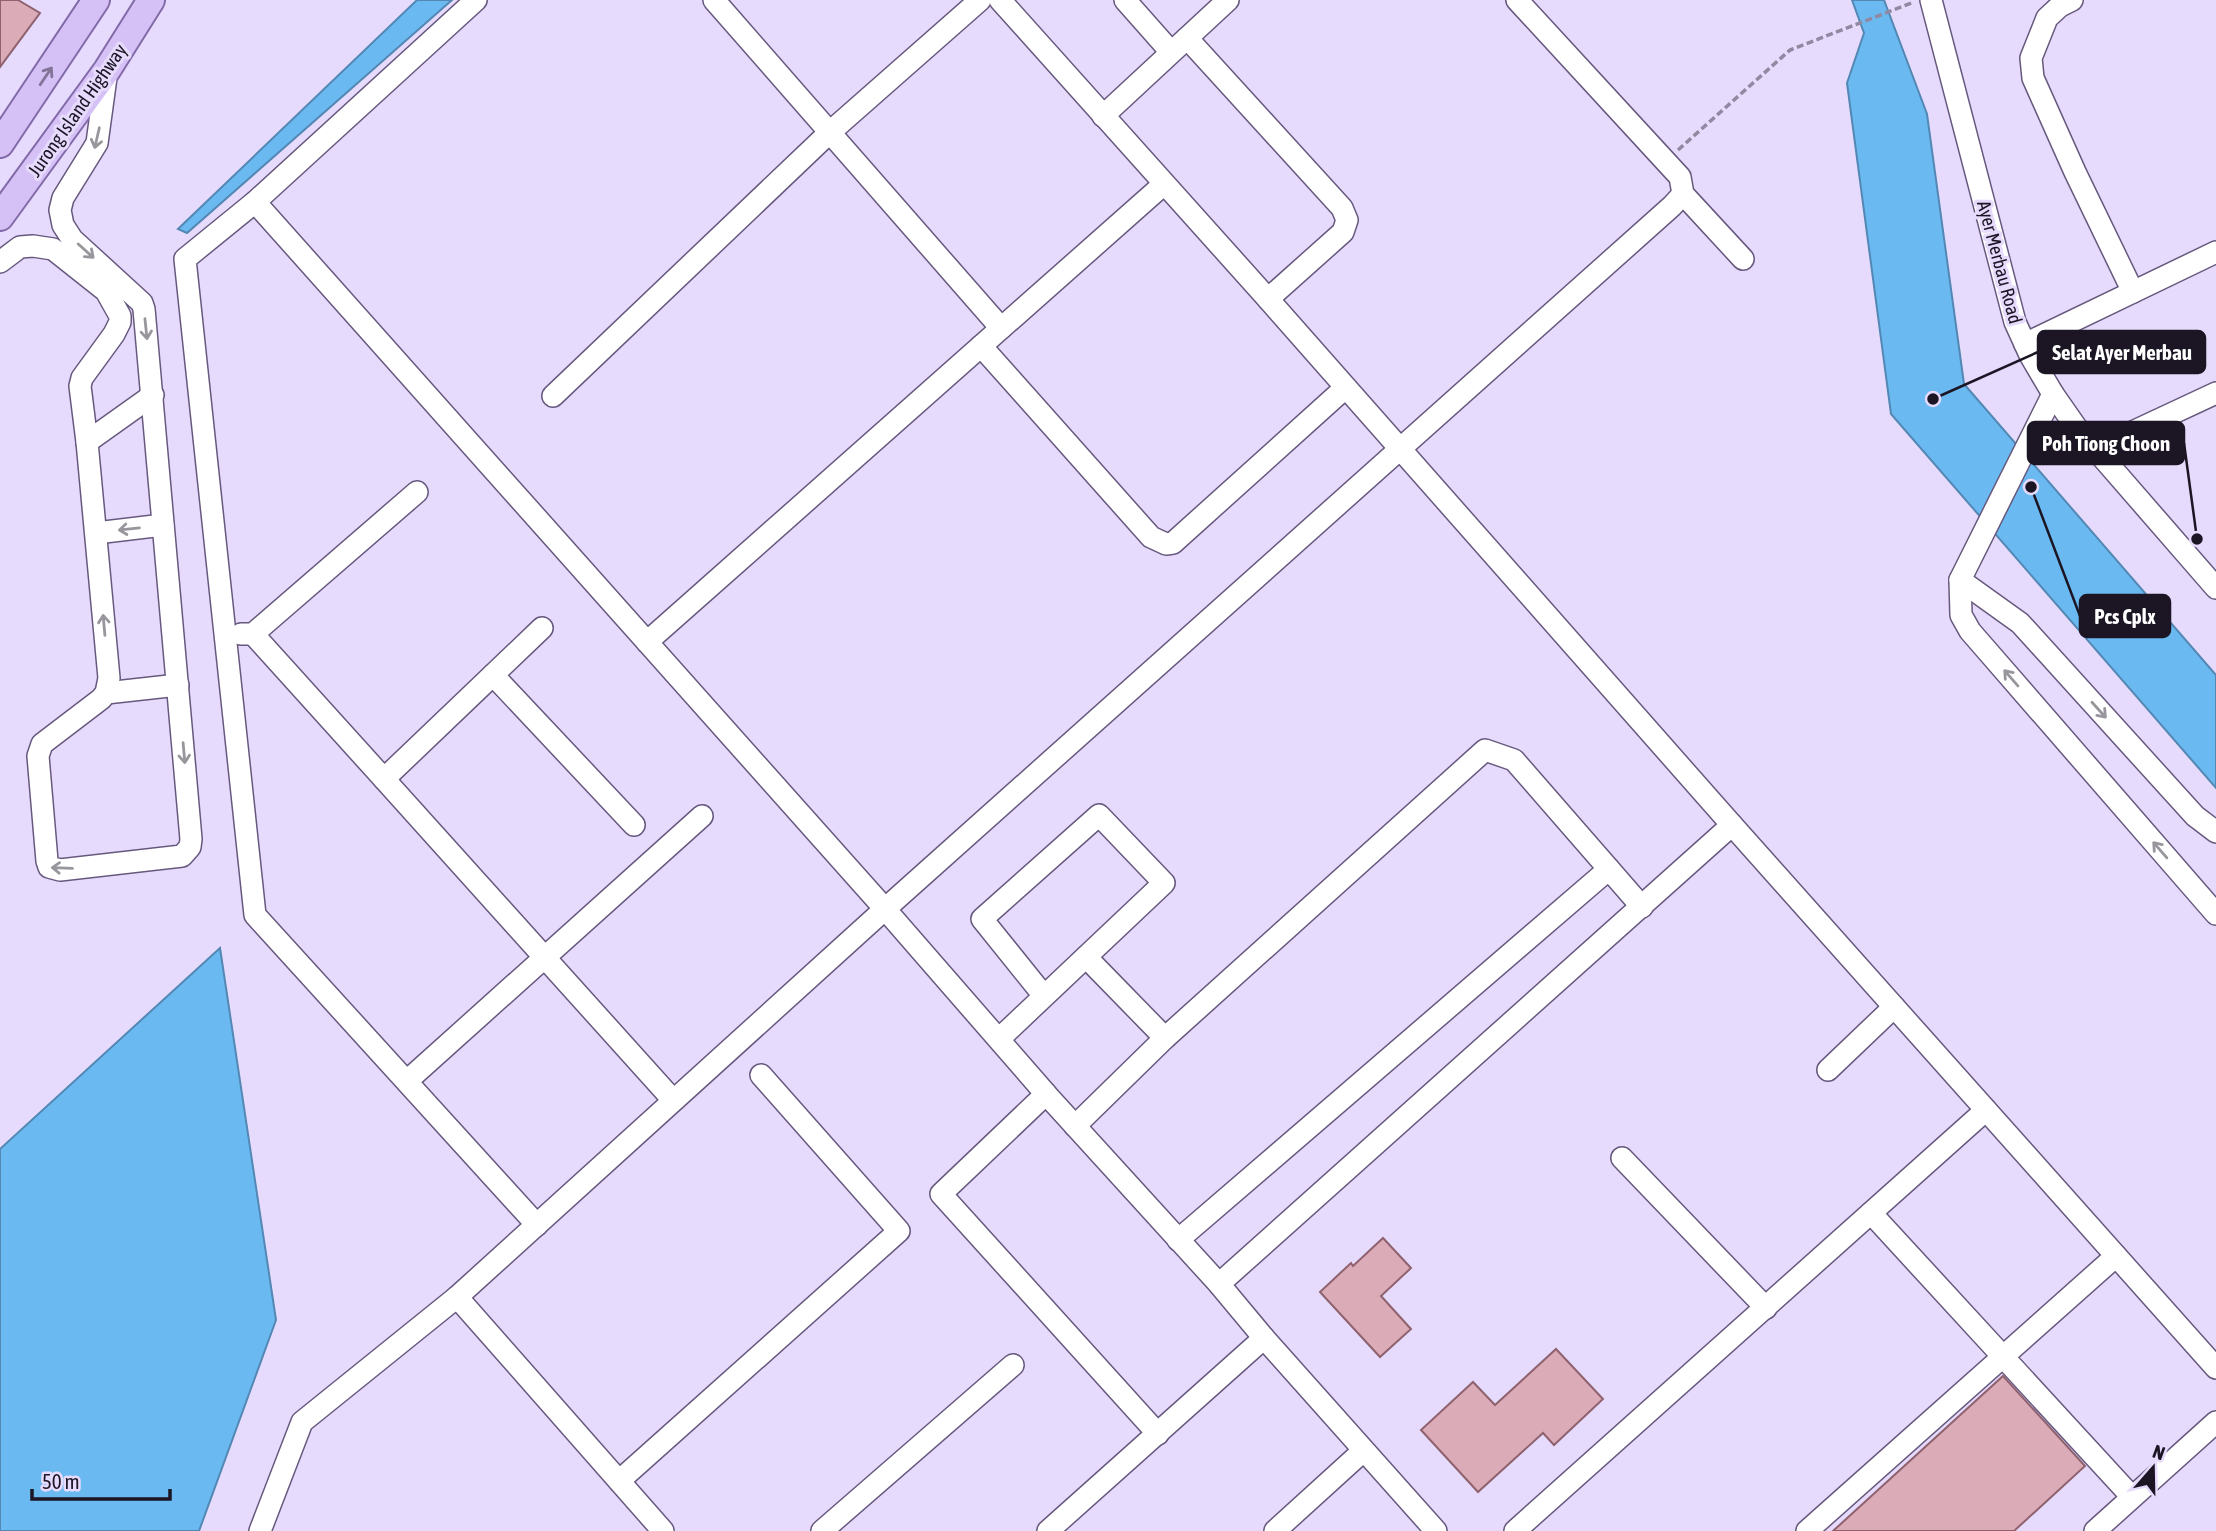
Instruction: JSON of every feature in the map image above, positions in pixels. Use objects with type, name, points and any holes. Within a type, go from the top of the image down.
[{"type":"main road","points":[[0,144],[96,0]]},
{"type":"main road","name":"Jurong Island Highway","points":[[0,217],[107,70],[151,0]]},
{"type":"street","points":[[476,0],[255,202],[185,259],[255,915],[537,1225]]},
{"type":"street","points":[[714,0],[1001,328]]},
{"type":"street","points":[[553,396],[830,132],[980,0]]},
{"type":"street","points":[[1000,0],[2216,1368]]},
{"type":"street","points":[[1125,0],[1179,45],[1342,208],[1347,220],[1343,232],[1268,299]]},
{"type":"street","points":[[1102,116],[1228,0]]},
{"type":"street","points":[[1517,0],[1680,177],[1683,194],[1743,259]]},
{"type":"street","name":"Ayer Merbau Road","points":[[1931,0],[2015,322],[2025,344],[2053,394],[2076,427],[2216,588]]},
{"type":"street","points":[[2072,0],[2060,6],[2048,18],[2031,58],[2031,69],[2075,172],[2133,292]]},
{"type":"street","points":[[0,262],[20,247],[53,249],[106,291],[120,316],[118,327],[82,378],[80,386],[109,678],[102,699],[39,749],[47,861],[49,867],[60,870],[182,856],[190,847],[191,839],[153,395],[142,303],[72,239],[63,225],[60,210],[63,198],[97,143],[107,70]]},
{"type":"street","points":[[647,642],[1164,184]]},
{"type":"street","points":[[261,1531],[302,1422],[457,1297],[885,909],[1683,194]]},
{"type":"street","points":[[255,202],[1436,1531]]},
{"type":"street","points":[[2025,344],[2216,252]]},
{"type":"street","points":[[981,346],[1151,537],[1166,544],[1174,543],[1345,388]]},
{"type":"street","points":[[2095,449],[2216,393]]},
{"type":"street","points":[[2053,394],[1960,580],[1961,615],[1970,631],[2216,914]]},
{"type":"street","points":[[87,442],[153,395]]},
{"type":"street","points":[[225,634],[253,634],[417,492]]},
{"type":"street","points":[[96,533],[163,526]]},
{"type":"street","points":[[1960,580],[2020,623],[2195,816],[2216,832]]},
{"type":"street","points":[[384,779],[542,628]]},
{"type":"street","points":[[253,634],[673,1100]]},
{"type":"street","points":[[493,675],[634,825]]},
{"type":"street","points":[[106,693],[178,685]]},
{"type":"street","points":[[1075,1126],[1165,1038],[1485,750],[1514,760],[1642,907]]},
{"type":"street","points":[[999,1039],[1164,883],[1099,815],[982,919],[1044,996]]},
{"type":"street","points":[[407,1082],[702,816]]},
{"type":"street","points":[[1219,1284],[1732,825]]},
{"type":"street","points":[[1178,1240],[1609,869]]},
{"type":"street","points":[[1086,957],[1165,1038]]},
{"type":"street","points":[[1828,1070],[1895,1007]]},
{"type":"street","points":[[619,1481],[899,1231],[761,1075]]},
{"type":"street","points":[[1046,1094],[941,1194],[1158,1434]]},
{"type":"street","points":[[1515,1531],[1986,1110]]},
{"type":"street","points":[[1622,1158],[1766,1308]]},
{"type":"street","points":[[1871,1213],[2132,1497]]},
{"type":"street","points":[[1807,1531],[2116,1256]]},
{"type":"street","points":[[457,1297],[663,1531]]},
{"type":"street","points":[[1048,1531],[1264,1338]]},
{"type":"street","points":[[822,1531],[1013,1365]]},
{"type":"street","points":[[2095,1531],[2216,1422]]},
{"type":"street","points":[[1275,1531],[1363,1451]]},
{"type":"path","points":[[1666,161],[1790,50],[1920,0]]},
{"type":"water","points":[[417,0],[452,0],[187,233],[178,229]]},
{"type":"water","points":[[1852,0],[1884,0],[1927,114],[1964,384],[2216,675],[2216,788],[1891,414],[1847,83],[1864,33]]},
{"type":"water","points":[[220,948],[276,1320],[199,1531],[0,1531],[0,1149]]},
{"type":"building","points":[[0,0],[18,0],[40,13],[0,67]]},
{"type":"building","points":[[1383,1238],[1411,1268],[1381,1296],[1411,1329],[1380,1357],[1320,1292]]},
{"type":"building","points":[[1556,1349],[1603,1399],[1554,1445],[1543,1433],[1478,1492],[1421,1430],[1473,1382],[1495,1405]]},
{"type":"building","points":[[2003,1376],[2085,1466],[2014,1531],[1833,1531]]},
{"type":"place","name":"Selat Ayer Merbau","points":[[1933,399]]},
{"type":"place","name":"Pcs Cplx","points":[[2031,487]]},
{"type":"place","name":"Poh Tiong Choon","points":[[2197,539]]}]
